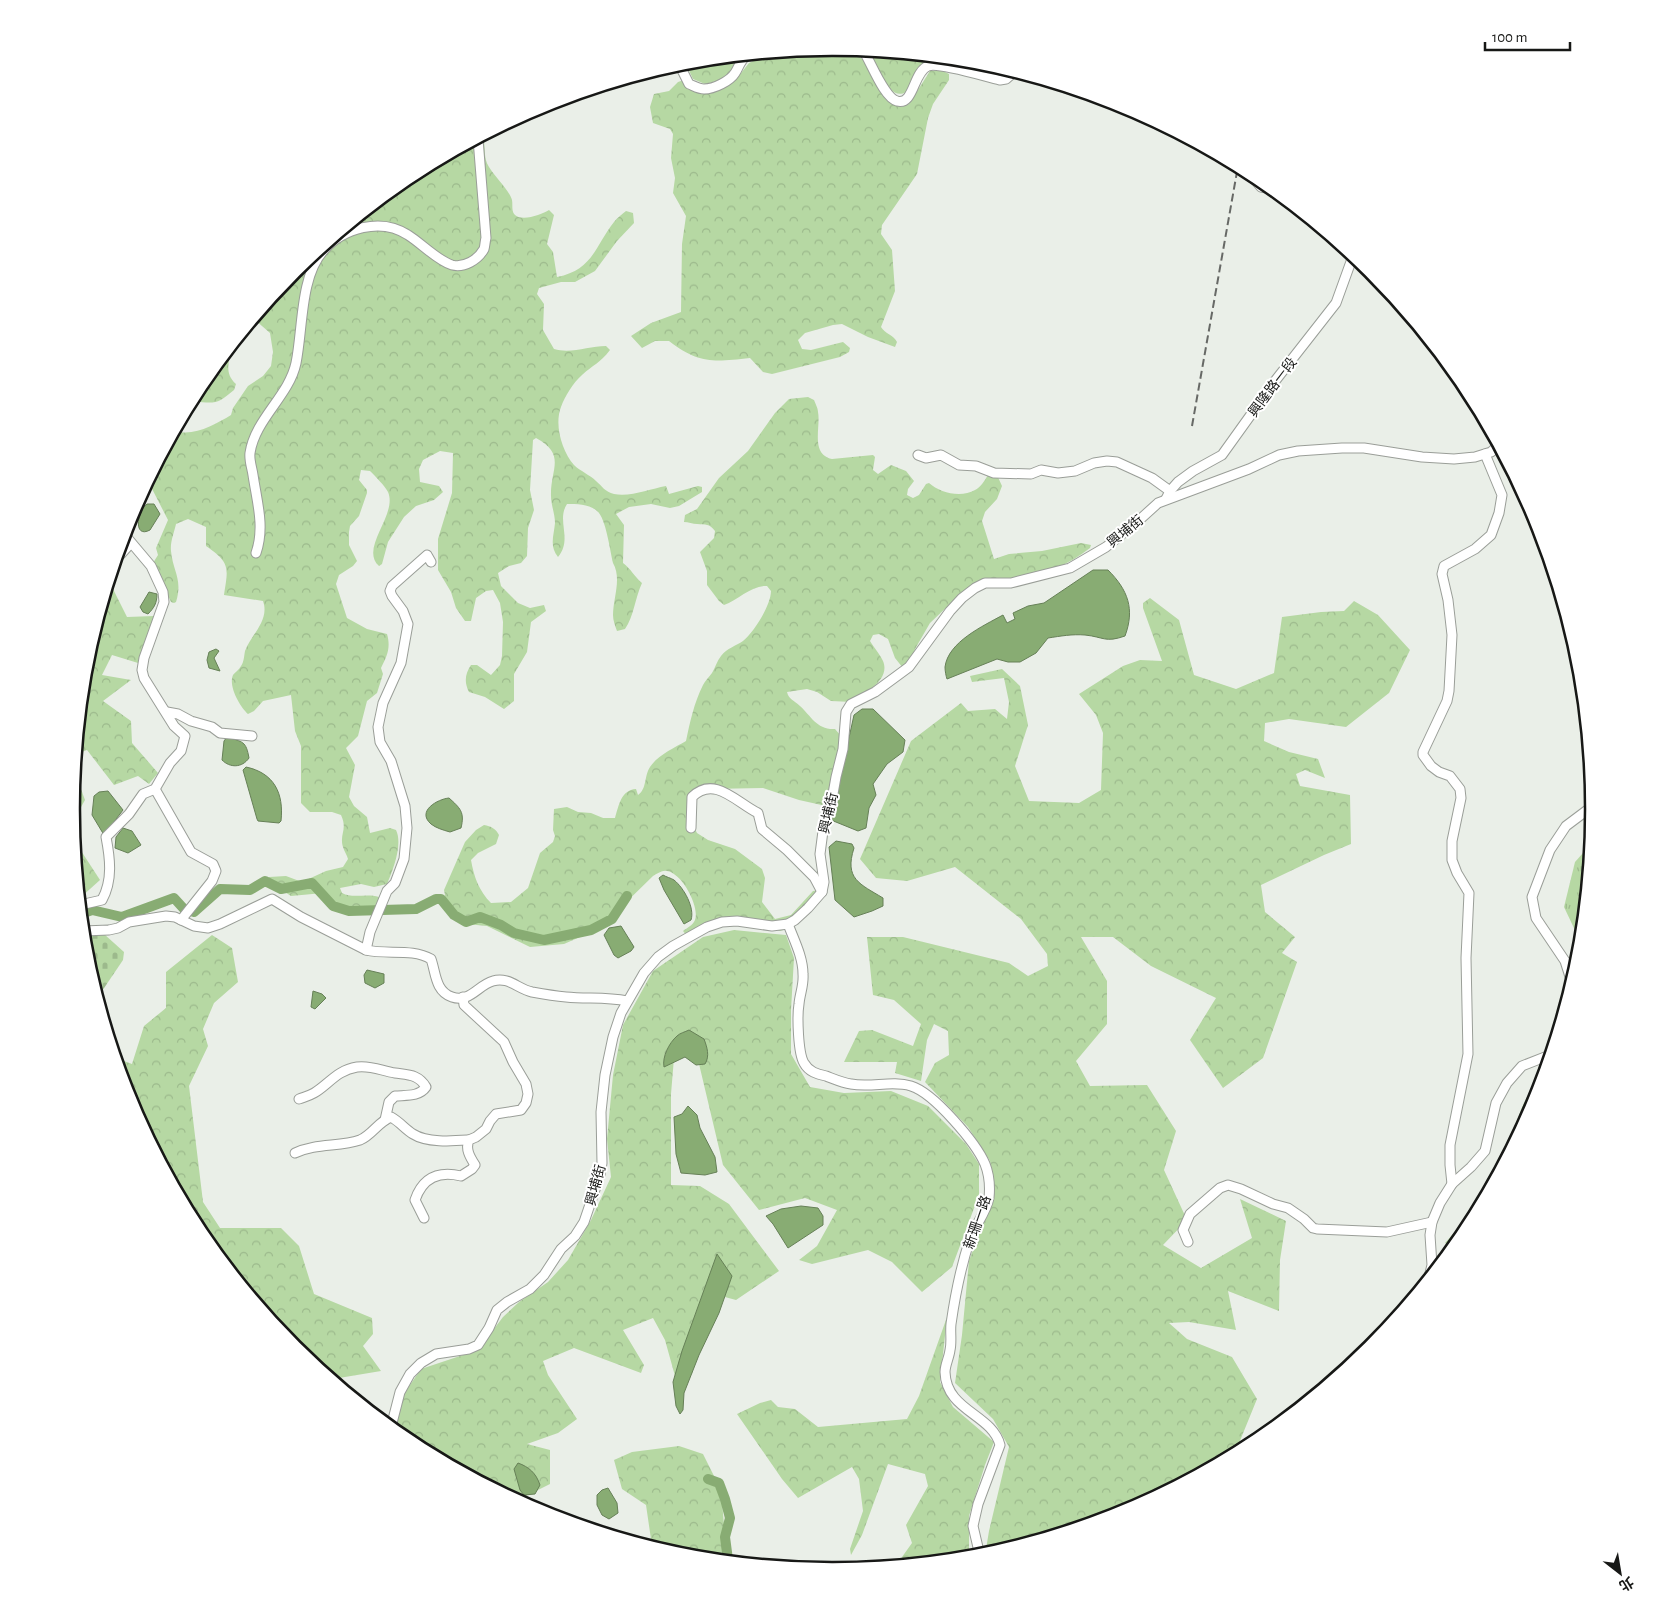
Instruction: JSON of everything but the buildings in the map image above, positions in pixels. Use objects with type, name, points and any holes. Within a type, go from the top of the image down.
[{"type":"street","points":[[867,57],[888,94],[896,101],[903,102],[908,99],[919,73],[926,67],[962,70],[1000,80],[1008,78]]},
{"type":"street","points":[[682,72],[689,84],[709,89],[728,81],[735,74],[740,62]]},
{"type":"street","points":[[351,231],[364,227],[392,228],[407,234],[444,261],[453,265],[465,265],[476,258],[484,249],[486,238],[479,145]]},
{"type":"street","name":"興隆路一段","points":[[1168,495],[1184,478],[1222,455],[1275,381],[1336,303],[1350,263]]},
{"type":"street","points":[[256,553],[262,533],[249,456],[253,440],[288,383],[296,364],[308,279],[313,265]]},
{"type":"street","name":"興埔街","points":[[822,892],[824,882],[820,854],[823,831],[831,805],[843,749],[846,712],[851,704],[875,692],[909,668],[950,611],[975,588],[985,583],[1011,583],[1070,568],[1106,547],[1168,495],[1191,490],[1249,469],[1279,455],[1298,451],[1364,448],[1422,457],[1454,459],[1475,457],[1493,450]]},
{"type":"street","points":[[1452,1184],[1450,1146],[1468,1054],[1466,958],[1468,892],[1452,860],[1452,841],[1462,798],[1460,789],[1450,776],[1439,772],[1431,766],[1423,752],[1449,691],[1452,635],[1448,600],[1442,574],[1444,566],[1484,543],[1491,535],[1499,513],[1502,495],[1485,454]]},
{"type":"street","points":[[918,455],[926,458],[942,455],[959,465],[976,466],[994,473],[1032,474],[1041,470],[1058,473],[1075,471],[1100,462],[1117,462],[1152,478],[1168,495]]},
{"type":"street","points":[[1184,478],[1183,486],[1191,490]]},
{"type":"street","points":[[86,904],[102,900],[108,890],[110,860],[106,837],[129,814],[143,794],[155,789],[170,763],[181,752],[185,736],[174,726],[144,678],[142,670],[144,658],[164,602],[163,592],[151,566],[131,542],[128,546]]},
{"type":"street","points":[[366,950],[370,932],[387,891],[395,883],[404,859],[407,828],[405,806],[391,761],[380,742],[378,727],[383,703],[401,663],[408,624],[403,611],[390,591],[392,586],[427,555],[431,562]]},
{"type":"street","points":[[167,712],[178,714],[190,722],[212,727],[220,733],[252,736]]},
{"type":"street","points":[[691,828],[692,798],[705,788],[722,791],[758,813],[762,829],[787,850],[814,877],[822,892],[802,914],[788,924]]},
{"type":"street","points":[[155,789],[191,852],[213,864],[216,871],[212,881],[181,920]]},
{"type":"street","points":[[1568,970],[1565,961],[1536,918],[1532,897],[1550,850],[1566,826],[1585,812]]},
{"type":"street","points":[[90,931],[110,930],[128,922],[166,916],[194,926],[208,928],[272,899],[301,917],[366,950],[377,952],[418,952],[425,955],[431,959],[436,982],[442,992],[451,997],[463,998],[492,980],[507,980],[529,991],[566,997],[611,998],[627,1001]]},
{"type":"street","name":"興埔街","points":[[393,1420],[400,1392],[410,1374],[421,1363],[436,1354],[470,1349],[478,1345],[489,1328],[497,1310],[506,1302],[530,1289],[537,1282],[561,1249],[575,1236],[584,1222],[600,1175],[602,1163],[601,1112],[605,1075],[613,1036],[627,1001],[644,973],[658,957],[706,927],[722,922],[737,921],[772,926],[788,924]]},
{"type":"street","name":"新珊一路","points":[[788,924],[802,960],[803,988],[798,1019],[803,1063],[809,1070],[817,1074],[851,1084],[902,1084],[921,1091],[966,1135],[979,1151],[986,1166],[989,1181],[988,1198],[984,1212],[970,1238],[950,1326],[950,1350],[945,1370],[948,1386],[952,1394],[963,1407],[994,1432],[1000,1445],[978,1504],[973,1526],[978,1547]]},
{"type":"street","points":[[295,1153],[321,1146],[361,1140],[385,1120],[391,1118],[399,1121],[413,1135],[420,1138],[439,1141],[469,1140],[486,1129],[496,1114],[520,1110],[526,1104],[528,1094],[526,1084],[504,1042],[464,1006],[463,998]]},
{"type":"street","points":[[1432,1264],[1430,1236],[1432,1222],[1440,1203],[1452,1184],[1472,1167],[1485,1150],[1496,1103],[1507,1083],[1522,1066],[1542,1058]]},
{"type":"street","points":[[299,1099],[314,1093],[332,1077],[356,1067],[376,1068],[394,1073],[414,1075],[423,1082],[426,1087],[423,1091],[416,1094],[395,1096],[389,1102],[385,1120]]},
{"type":"street","points":[[424,1218],[415,1200],[418,1192],[425,1182],[437,1176],[447,1173],[461,1176],[472,1169],[475,1165],[466,1145],[469,1140]]},
{"type":"street","points":[[1188,1242],[1183,1230],[1190,1214],[1220,1188],[1228,1185],[1273,1204],[1288,1208],[1313,1228],[1317,1229],[1387,1232],[1432,1222]]},
{"type":"green space","points":[[860,57],[890,99],[901,107],[909,104],[930,71],[943,71],[949,74],[949,80],[933,104],[928,118],[917,174],[882,225],[881,234],[892,250],[895,291],[881,327],[896,340],[895,347],[868,337],[842,324],[833,325],[805,333],[798,340],[802,349],[811,350],[843,342],[850,348],[849,352],[840,357],[772,374],[763,372],[750,358],[707,360],[689,354],[669,341],[655,341],[642,348],[631,336],[651,323],[681,312],[682,244],[686,216],[673,193],[675,178],[671,158],[673,134],[670,129],[653,123],[650,107],[654,94],[669,91],[678,82],[684,80],[704,91],[720,88],[737,78],[749,63],[783,58]]},
{"type":"green space","points":[[872,58],[930,63],[906,92],[900,94],[894,92],[884,80]]},
{"type":"green space","points":[[740,62],[724,79],[705,84],[693,79],[689,70]]},
{"type":"green space","points":[[484,143],[487,164],[510,196],[515,215],[527,218],[549,210],[554,215],[547,244],[553,252],[557,277],[569,274],[586,263],[617,219],[626,211],[633,213],[634,223],[617,241],[595,271],[575,282],[561,282],[539,288],[537,294],[544,304],[543,330],[554,349],[567,351],[606,346],[610,350],[575,382],[561,407],[558,422],[560,438],[566,453],[576,467],[614,494],[634,494],[666,486],[669,494],[698,486],[702,487],[702,492],[679,506],[670,508],[651,504],[629,507],[616,514],[624,525],[623,563],[642,583],[628,624],[625,629],[617,631],[614,623],[613,609],[617,575],[603,520],[597,511],[590,507],[579,504],[567,504],[563,517],[564,544],[558,557],[553,545],[555,523],[551,496],[554,457],[546,444],[536,438],[533,440],[530,490],[534,510],[528,528],[527,556],[521,563],[509,566],[498,573],[501,586],[518,603],[530,608],[544,605],[546,611],[531,622],[527,652],[514,674],[514,701],[504,709],[485,697],[469,692],[466,681],[466,675],[471,665],[477,665],[491,675],[500,665],[503,622],[500,603],[493,590],[486,591],[476,598],[471,621],[465,621],[456,608],[451,592],[438,570],[438,539],[452,493],[453,453],[440,451],[423,460],[419,469],[420,482],[439,486],[443,492],[434,500],[416,506],[404,517],[388,542],[382,564],[379,566],[374,559],[373,550],[390,501],[388,492],[370,471],[361,470],[359,480],[367,490],[367,493],[359,516],[350,526],[349,532],[349,545],[357,561],[339,575],[336,584],[347,618],[367,629],[387,634],[388,648],[387,656],[381,668],[383,674],[377,693],[367,701],[358,736],[346,748],[355,765],[349,797],[354,806],[367,817],[370,833],[390,828],[396,830],[398,836],[398,850],[387,884],[374,887],[361,884],[340,888],[342,893],[346,895],[379,897],[378,907],[366,911],[334,910],[323,893],[291,896],[268,881],[269,877],[286,876],[302,882],[326,871],[343,867],[348,859],[342,843],[344,824],[341,815],[332,812],[310,812],[301,803],[301,746],[295,731],[291,695],[263,701],[254,711],[248,714],[238,701],[233,690],[233,675],[242,664],[245,651],[262,621],[264,615],[263,601],[224,595],[227,572],[224,562],[206,546],[206,527],[188,519],[176,524],[172,541],[172,558],[178,581],[176,602],[171,602],[153,563],[158,555],[156,548],[168,520],[152,488],[157,476],[182,432],[197,431],[212,426],[231,415],[233,408],[248,386],[263,376],[271,366],[273,352],[270,333],[259,323],[300,277],[336,243],[414,183]]},
{"type":"green space","points":[[230,359],[228,367],[230,376],[236,384],[234,390],[216,402],[200,402]]},
{"type":"green space","points":[[808,397],[814,400],[818,409],[819,446],[825,456],[832,459],[873,455],[875,457],[873,470],[878,474],[891,465],[906,471],[914,481],[908,489],[907,495],[913,498],[919,495],[926,484],[929,483],[945,492],[963,494],[977,489],[988,475],[997,475],[1002,486],[997,499],[985,512],[982,521],[994,559],[1009,554],[1042,551],[1081,543],[1091,545],[1090,548],[1066,563],[1039,574],[1010,580],[982,579],[950,604],[930,623],[915,649],[911,662],[903,668],[895,658],[888,639],[879,634],[873,635],[870,641],[883,661],[883,674],[875,685],[852,702],[831,701],[817,692],[807,689],[787,692],[790,698],[815,722],[823,727],[835,729],[841,736],[829,804],[826,806],[799,800],[763,788],[709,789],[699,792],[688,815],[697,833],[708,840],[735,849],[762,869],[765,878],[762,902],[775,919],[791,915],[813,891],[819,890],[822,892],[821,901],[793,927],[780,931],[761,924],[723,924],[687,936],[683,931],[695,920],[695,907],[684,884],[673,873],[667,871],[653,876],[606,922],[589,933],[564,944],[530,947],[487,926],[466,924],[455,917],[447,906],[444,890],[465,842],[476,830],[487,825],[495,829],[499,835],[496,844],[478,853],[471,860],[483,894],[491,903],[511,902],[528,888],[540,853],[553,842],[555,836],[553,830],[554,809],[567,807],[578,812],[591,813],[603,818],[615,818],[619,803],[627,792],[636,789],[638,795],[641,792],[648,771],[653,763],[666,752],[686,741],[695,706],[704,684],[723,653],[743,641],[752,631],[765,611],[771,591],[767,586],[761,586],[724,605],[719,601],[707,585],[707,571],[700,552],[714,538],[715,531],[707,525],[684,522],[685,515],[697,509],[719,478],[748,451],[775,413],[789,399]]},
{"type":"green space","points":[[113,589],[127,617],[154,616],[138,663],[112,655],[102,675],[131,680],[103,701],[131,721],[132,743],[158,773],[149,784],[138,776],[114,785],[87,750],[82,752],[86,711],[94,662]]},
{"type":"green space","points":[[1150,598],[1179,620],[1194,675],[1236,689],[1274,673],[1282,617],[1344,611],[1354,601],[1378,615],[1410,650],[1389,693],[1346,727],[1289,719],[1265,723],[1264,741],[1289,752],[1318,759],[1325,778],[1305,770],[1296,774],[1300,786],[1350,795],[1351,844],[1261,885],[1265,912],[1295,937],[1282,953],[1297,962],[1263,1058],[1223,1088],[1190,1040],[1216,998],[1151,966],[1113,937],[1081,937],[1107,981],[1107,1024],[1076,1061],[1090,1086],[1147,1085],[1176,1131],[1164,1170],[1187,1220],[1163,1245],[1201,1268],[1252,1238],[1240,1199],[1286,1221],[1280,1260],[1279,1311],[1228,1291],[1236,1330],[1189,1322],[1169,1323],[1187,1339],[1232,1357],[1257,1399],[1239,1442],[1209,1461],[1165,1484],[1121,1504],[1074,1522],[987,1545],[1009,1447],[993,1419],[955,1383],[969,1261],[994,1191],[990,1161],[968,1127],[925,1082],[935,1063],[949,1055],[948,1031],[934,1024],[927,1040],[921,1081],[895,1073],[897,1062],[844,1062],[859,1031],[872,1030],[913,1046],[921,1024],[894,1000],[873,995],[867,937],[903,937],[1009,963],[1028,976],[1048,966],[1047,954],[1021,919],[955,867],[907,881],[876,878],[860,859],[911,741],[961,703],[968,711],[995,709],[1007,719],[1009,702],[1004,678],[972,682],[970,676],[1002,669],[1020,686],[1028,725],[1015,766],[1029,801],[1079,803],[1101,790],[1103,733],[1096,715],[1079,694],[1123,666],[1140,660],[1162,661],[1143,608],[1143,603]]},
{"type":"green space","points":[[80,788],[85,800],[80,809]]},
{"type":"green space","points":[[81,851],[100,880],[85,894]]},
{"type":"green space","points":[[1584,852],[1575,931],[1564,907],[1575,862]]},
{"type":"green space","points":[[734,930],[786,935],[794,958],[791,1054],[810,1087],[844,1093],[891,1091],[928,1106],[966,1144],[979,1164],[979,1195],[952,1267],[922,1292],[892,1262],[868,1250],[812,1264],[799,1260],[817,1246],[837,1210],[805,1198],[759,1210],[723,1165],[695,1047],[675,1046],[671,1094],[671,1185],[700,1186],[729,1204],[779,1271],[736,1300],[710,1293],[692,1374],[675,1376],[665,1340],[653,1318],[623,1330],[644,1365],[641,1373],[574,1348],[543,1361],[548,1375],[577,1419],[558,1433],[527,1444],[550,1450],[550,1484],[526,1496],[456,1461],[397,1422],[403,1395],[421,1369],[478,1350],[503,1317],[519,1302],[548,1282],[568,1260],[591,1220],[611,1177],[607,1139],[613,1075],[623,1025],[653,971],[703,937]]},
{"type":"green space","points":[[104,934],[124,952],[123,960],[102,991],[94,956],[91,935]]},
{"type":"green space","points":[[212,935],[232,948],[238,982],[214,1003],[203,1029],[208,1046],[189,1086],[203,1202],[220,1228],[281,1228],[299,1246],[314,1294],[372,1318],[373,1334],[363,1346],[381,1371],[340,1378],[300,1341],[235,1267],[207,1227],[157,1142],[124,1061],[132,1064],[144,1026],[166,1008],[166,972]]},
{"type":"green space","points":[[1529,1095],[1518,1120],[1518,1119]]},
{"type":"green space","points":[[947,1317],[940,1382],[953,1407],[994,1442],[969,1516],[969,1549],[901,1558],[912,1543],[906,1525],[928,1486],[925,1474],[888,1464],[862,1535],[851,1555],[850,1549],[863,1511],[859,1479],[852,1467],[798,1498],[782,1479],[737,1414],[771,1400],[778,1407],[795,1409],[818,1427],[907,1419],[919,1396]]},
{"type":"green space","points":[[679,1446],[703,1454],[721,1490],[726,1554],[651,1539],[646,1505],[622,1489],[614,1460],[632,1452]]},
{"type":"shaded area","points":[[147,504],[154,504],[160,514],[150,530],[145,532],[141,531],[138,523],[141,512]]},
{"type":"shaded area","points":[[1093,570],[1108,570],[1125,593],[1128,600],[1129,617],[1125,636],[1109,639],[1080,635],[1048,638],[1036,653],[1020,662],[1008,662],[997,659],[947,679],[945,667],[948,658],[959,642],[1003,615],[1007,623],[1015,619],[1013,613],[1028,606],[1044,603]]},
{"type":"shaded area","points":[[149,592],[157,594],[157,597],[155,605],[148,614],[143,612],[140,607]]},
{"type":"shaded area","points":[[216,649],[219,651],[214,658],[220,671],[209,668],[207,660],[209,652]]},
{"type":"shaded area","points":[[862,709],[873,709],[905,740],[903,752],[887,764],[873,784],[876,795],[869,808],[866,828],[858,831],[831,820],[854,715]]},
{"type":"shaded area","points":[[227,737],[240,741],[247,748],[249,758],[243,764],[232,766],[222,760],[224,741]]},
{"type":"shaded area","points":[[246,767],[264,774],[275,786],[279,793],[282,811],[279,823],[258,821],[243,770]]},
{"type":"shaded area","points":[[108,791],[123,810],[104,835],[92,815],[94,796],[99,792]]},
{"type":"shaded area","points":[[449,798],[462,814],[461,828],[450,832],[431,824],[426,815],[430,806]]},
{"type":"shaded area","points":[[123,828],[132,831],[141,845],[128,853],[115,848],[116,837]]},
{"type":"shaded area","points":[[836,841],[852,844],[854,848],[851,858],[853,874],[867,889],[883,898],[883,906],[854,917],[835,900],[829,847]]},
{"type":"shaded area","points":[[663,875],[673,879],[688,898],[692,915],[691,920],[684,924],[664,890],[659,878]]},
{"type":"shaded area","points":[[621,926],[634,947],[631,951],[618,958],[614,955],[604,935],[609,928]]},
{"type":"shaded area","points":[[367,970],[384,974],[384,983],[375,988],[365,983],[364,975]]},
{"type":"shaded area","points":[[313,991],[322,994],[326,998],[315,1009],[311,1007]]},
{"type":"shaded area","points":[[689,1030],[704,1039],[708,1055],[705,1064],[696,1065],[685,1057],[664,1067],[665,1055],[671,1042],[678,1035]]},
{"type":"shaded area","points":[[688,1106],[697,1115],[700,1128],[715,1157],[717,1172],[705,1175],[681,1173],[676,1154],[674,1117],[682,1114]]},
{"type":"shaded area","points":[[801,1206],[818,1208],[823,1216],[823,1225],[788,1248],[766,1216],[781,1209]]},
{"type":"shaded area","points":[[717,1254],[732,1276],[719,1313],[684,1393],[683,1410],[680,1414],[676,1406],[673,1382],[682,1351]]},
{"type":"shaded area","points":[[518,1463],[526,1466],[534,1474],[540,1485],[535,1494],[524,1495],[520,1490],[514,1469]]},
{"type":"shaded area","points":[[608,1488],[617,1503],[618,1513],[609,1519],[602,1515],[597,1505],[597,1495],[602,1490]]},
{"type":"waterway","points":[[87,912],[92,910],[122,917],[174,898],[184,909],[194,912],[220,889],[250,890],[265,881],[281,889],[312,883],[333,906],[349,911],[416,909],[436,899],[441,899],[454,915],[466,922],[480,917],[501,925],[514,933],[544,940],[591,930],[612,919],[627,896]]},
{"type":"waterway","points":[[708,1479],[719,1483],[730,1518],[725,1537],[727,1554]]},
{"type":"railway","points":[[1192,426],[1237,174]]}]
